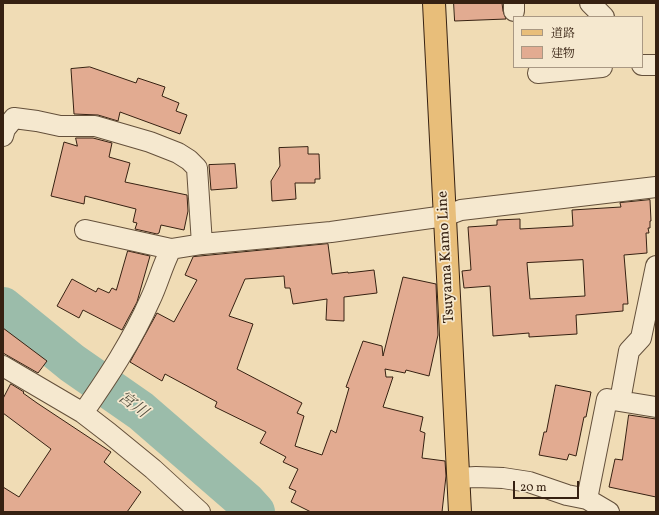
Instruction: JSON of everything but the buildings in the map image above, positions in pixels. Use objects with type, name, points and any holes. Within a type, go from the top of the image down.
[{"type":"main road","name":"Tsuyama Kamo Line","points":[[434,3],[460,512]]},
{"type":"street","points":[[590,3],[603,16]]},
{"type":"street","points":[[643,65],[656,65]]},
{"type":"street","points":[[538,74],[593,68]]},
{"type":"street","points":[[3,136],[5,129],[14,118],[60,126],[95,126],[150,142],[178,153],[189,160],[197,168],[202,244]]},
{"type":"street","points":[[85,230],[170,249],[202,244],[332,232],[446,216],[461,210],[656,187]]},
{"type":"street","points":[[83,413],[119,361],[151,299],[170,249]]},
{"type":"street","points":[[620,402],[629,352],[641,338],[656,266]]},
{"type":"street","points":[[5,372],[83,413],[142,460],[200,512]]},
{"type":"street","points":[[587,499],[607,399],[656,407]]},
{"type":"street","points":[[458,478],[503,478],[529,482],[567,495],[587,499],[609,512]]},
{"type":"waterway","name":"宮川","points":[[3,307],[72,363],[141,411],[245,501],[255,512]]}]
